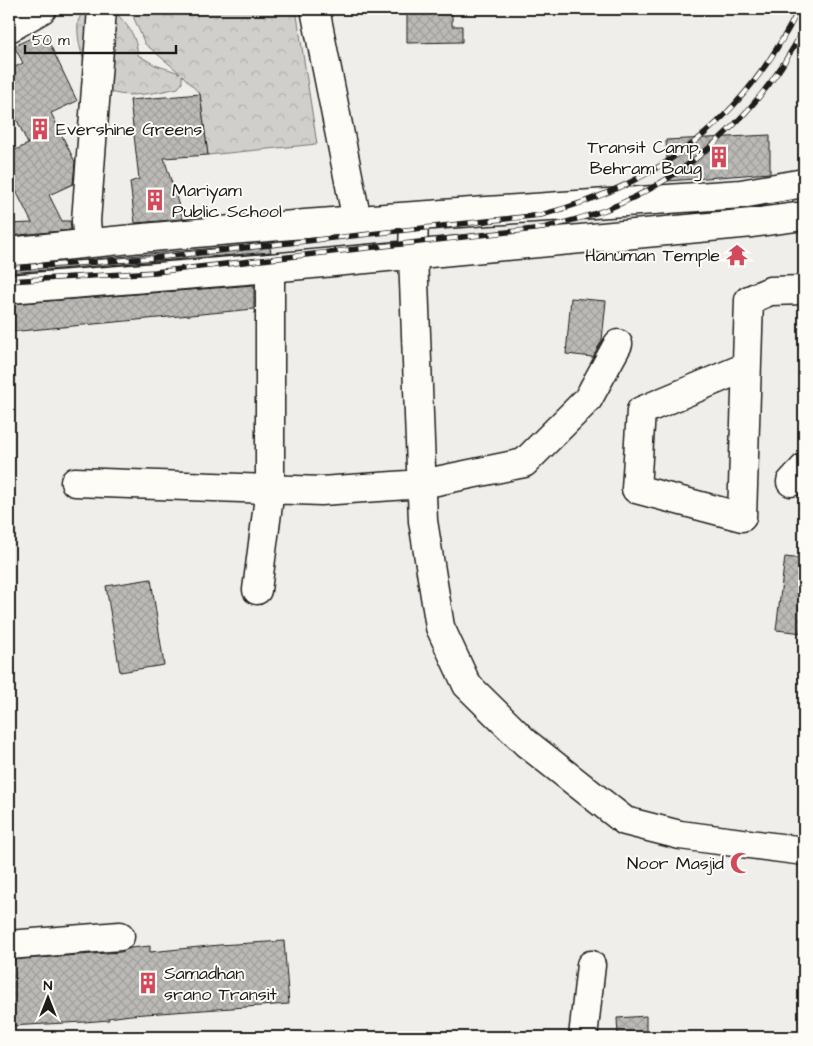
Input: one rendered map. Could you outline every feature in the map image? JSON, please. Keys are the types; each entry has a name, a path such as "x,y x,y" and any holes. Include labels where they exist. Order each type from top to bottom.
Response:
{"street":[{"path":"9,28 42,9"},
{"path":"88,243 86,221 102,9"},
{"path":"315,9 357,221"},
{"path":"9,252 88,243 357,221 741,194 804,183"},
{"path":"9,288 270,268 752,223 804,216"},
{"path":"414,217 413,255 423,521 440,627 468,685 526,743 625,821 680,835 804,851"},
{"path":"257,590 270,489 270,268"},
{"path":"746,367 641,411 636,489 742,517 749,300 770,291 804,290"},
{"path":"75,482 321,491 422,484 524,463 588,399 618,344"},
{"path":"9,945 120,936"},
{"path":"584,1037 592,965"}],"green space":[{"path":"85,9 120,9 118,15 132,34 138,55 155,65 180,73 145,44 130,9 296,9 317,144 208,155 200,94 182,75 182,83 178,88 137,95 114,93 105,89 97,82 86,64 79,43 78,22"}],"building":[{"path":"407,9 452,9 452,26 462,26 462,42 407,43"},
{"name":"Evershine Greens","path":"44,32 77,101 51,113 75,162 73,184 49,195 62,221 70,221 71,230 9,236 9,224 32,223 9,177 9,153 28,144 9,103 9,70 23,63 14,46"},
{"path":"200,94 208,155 164,158 183,219 135,223 130,182 139,179 130,100"},
{"name":"Transit Camp, Behram Baug","path":"770,135 770,173 668,181 666,140"},
{"path":"269,243 271,252 9,273 9,267"},
{"path":"254,285 254,309 9,332 9,304"},
{"path":"571,298 606,301 602,340 593,357 566,354"},
{"path":"785,557 804,559 804,633 776,630"},
{"path":"151,579 164,665 120,672 106,586"},
{"name":"Samadhan srano Transit","path":"284,941 289,1004 131,1015 108,1018 109,1020 84,1022 9,1026 9,960 121,952 130,948 150,946 150,952"},
{"path":"646,1016 646,1037 618,1036 617,1018"}],"railway":[{"path":"9,268 153,258 541,215 584,202 624,185 661,166 694,142 724,115 752,84 777,49 799,9"},
{"path":"9,281 155,272 543,228 590,215 637,196 667,179 721,137 768,86 804,28"}],"place":[{"name":"Evershine Greens","path":"40,129"},
{"name":"Transit Camp, Behram Baug","path":"719,157"},
{"name":"Mariyam Public School","path":"155,200"},
{"name":"Hanuman Temple","path":"737,255"},
{"name":"Noor Masjid","path":"741,863"},
{"name":"Samadhan srano Transit","path":"148,983"}]}
